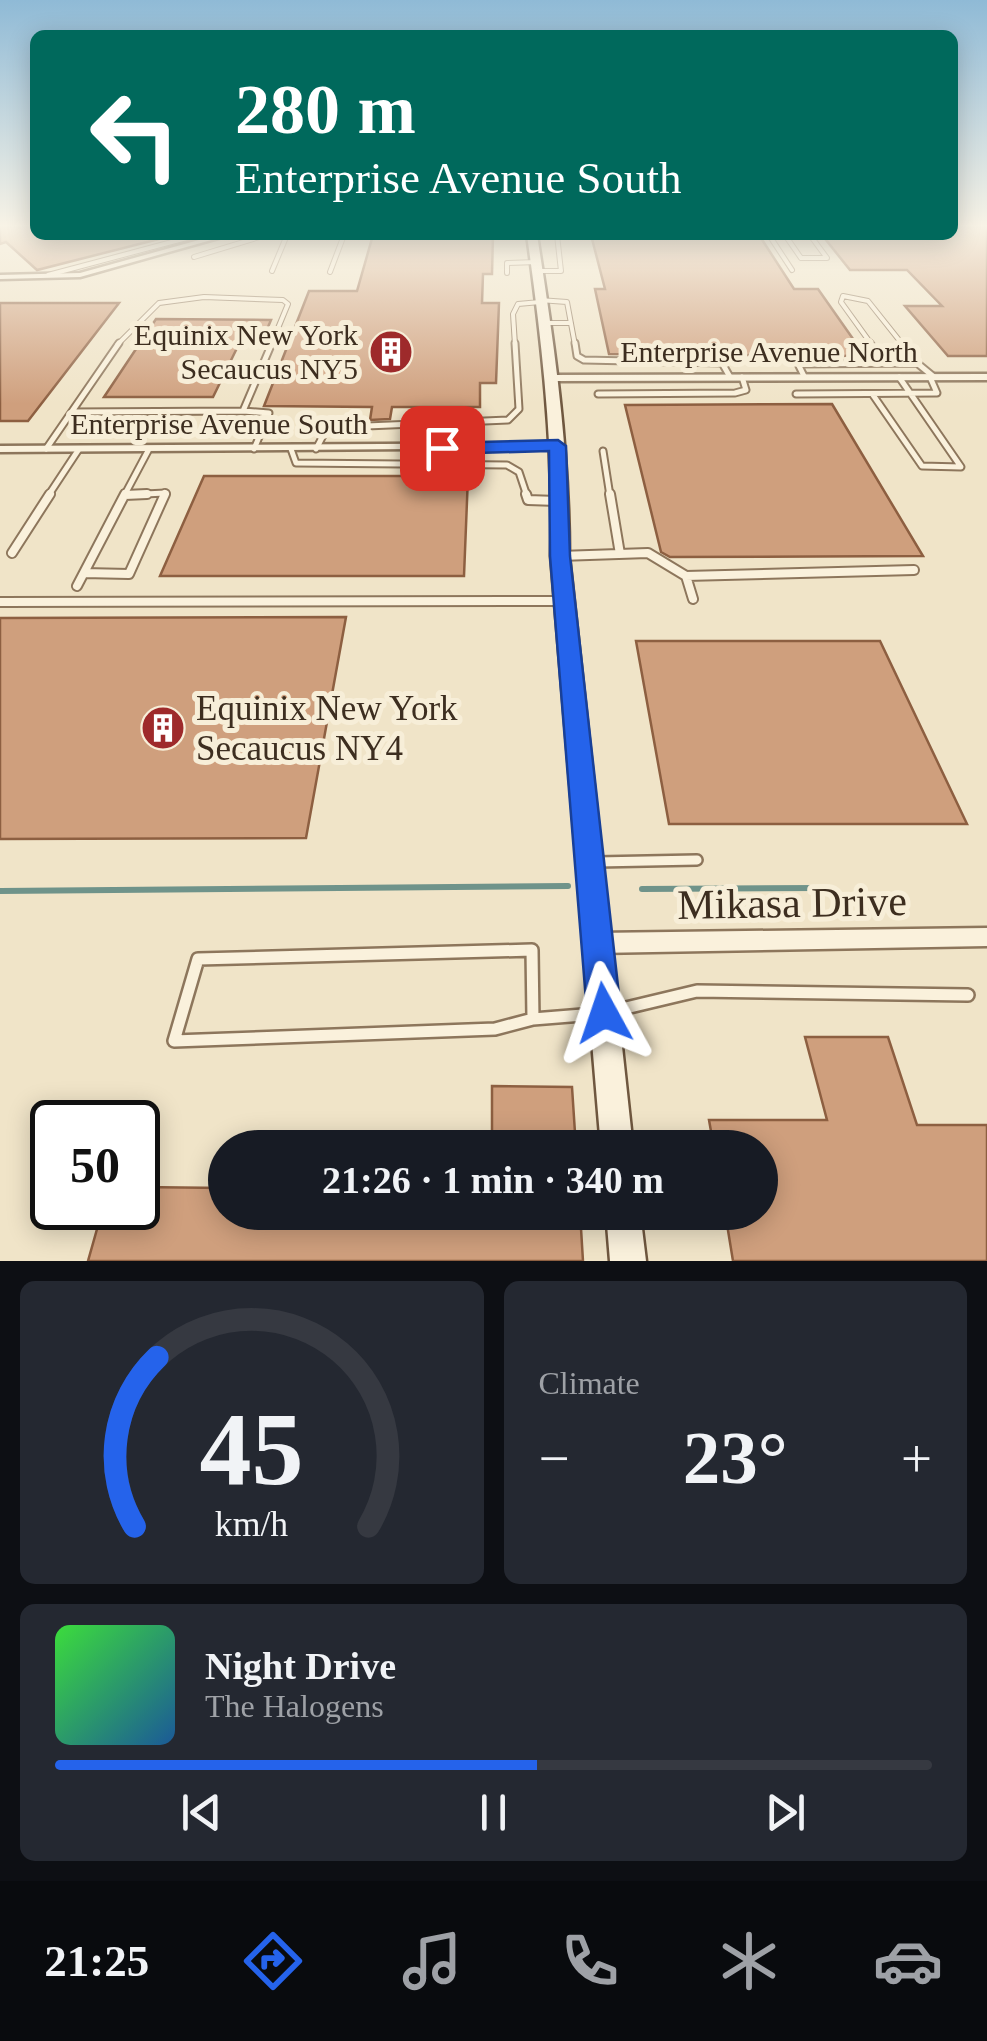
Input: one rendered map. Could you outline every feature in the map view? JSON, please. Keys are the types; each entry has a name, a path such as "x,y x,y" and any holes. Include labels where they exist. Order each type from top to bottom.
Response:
{"main road":[{"path":"539,286 552,378 562,501 560,556 615,1130"},
{"path":"625,1230 628,1261"}],"street":[{"name":"Enterprise Avenue North","path":"552,378 935,374 987,377"},
{"name":"Enterprise Avenue South","path":"0,448 558,446"},
{"name":"Mikasa Drive","path":"597,942 987,937"}],"lane":[{"path":"796,394 937,393 935,374 916,364 906,350 868,302 843,296 841,302 875,350 906,350"},
{"path":"46,449 145,310 170,301 283,300 288,304 243,411"},
{"path":"316,449 326,430 342,427 508,420 519,409 514,314 518,304 567,302 577,356 594,362 722,363 746,390 598,394"},
{"path":"543,323 571,323"},
{"path":"804,376 798,364 804,362 916,364"},
{"path":"873,395 922,466 961,467 899,377"},
{"path":"72,412 269,413 254,449"},
{"path":"12,553 79,449"},
{"path":"77,586 150,449"},
{"path":"291,449 296,463 512,467 520,472 528,500 562,501"},
{"path":"403,464 404,449"},
{"path":"603,451 620,554"},
{"path":"84,573 129,574 164,493 125,495"},
{"path":"560,556 648,552 686,576 914,570"},
{"path":"686,576 693,600"},
{"path":"0,602 564,600"},
{"path":"590,862 697,860"},
{"path":"533,1019 532,950 198,959 174,1040 496,1029 533,1019 604,1013 697,990 968,995"}],"building":[{"name":"Equinix New York Secaucus NY5","path":"358,286 483,286 482,303 499,303 496,383 480,383 480,407 392,407 390,419 370,420 372,407 264,406 309,291 357,291"},
{"path":"604,286 818,289 865,356 609,354 595,289 605,289"},
{"path":"922,286 987,286 987,356 948,356 905,306 942,306"},
{"path":"0,303 119,303 28,421 0,421"},
{"path":"156,319 271,320 262,341 237,348 213,397 104,397"},
{"path":"832,404 923,556 670,557 661,552 625,405"},
{"path":"204,476 468,476 464,576 160,576"},
{"name":"Equinix New York Secaucus NY4","path":"346,617 306,838 0,839 0,618"},
{"path":"636,641 880,641 967,824 669,824"},
{"path":"805,1037 888,1037 917,1125 987,1125 987,1261 733,1261 728,1230 778,1230 778,1130 711,1130 709,1120 827,1120"},
{"path":"492,1086 572,1087 575,1130 492,1130"},
{"path":"160,1187 208,1188 208,1230 581,1230 583,1261 88,1261 97,1230 160,1230"}],"waterway":[{"path":"0,891 568,886"},
{"path":"642,889 819,888"}],"place":[{"name":"Equinix New York Secaucus NY5","path":"391,352"},
{"name":"Equinix New York Secaucus NY4","path":"163,728"}],"route":[{"path":"442,448 558,446 560,556 604,1013"}]}
